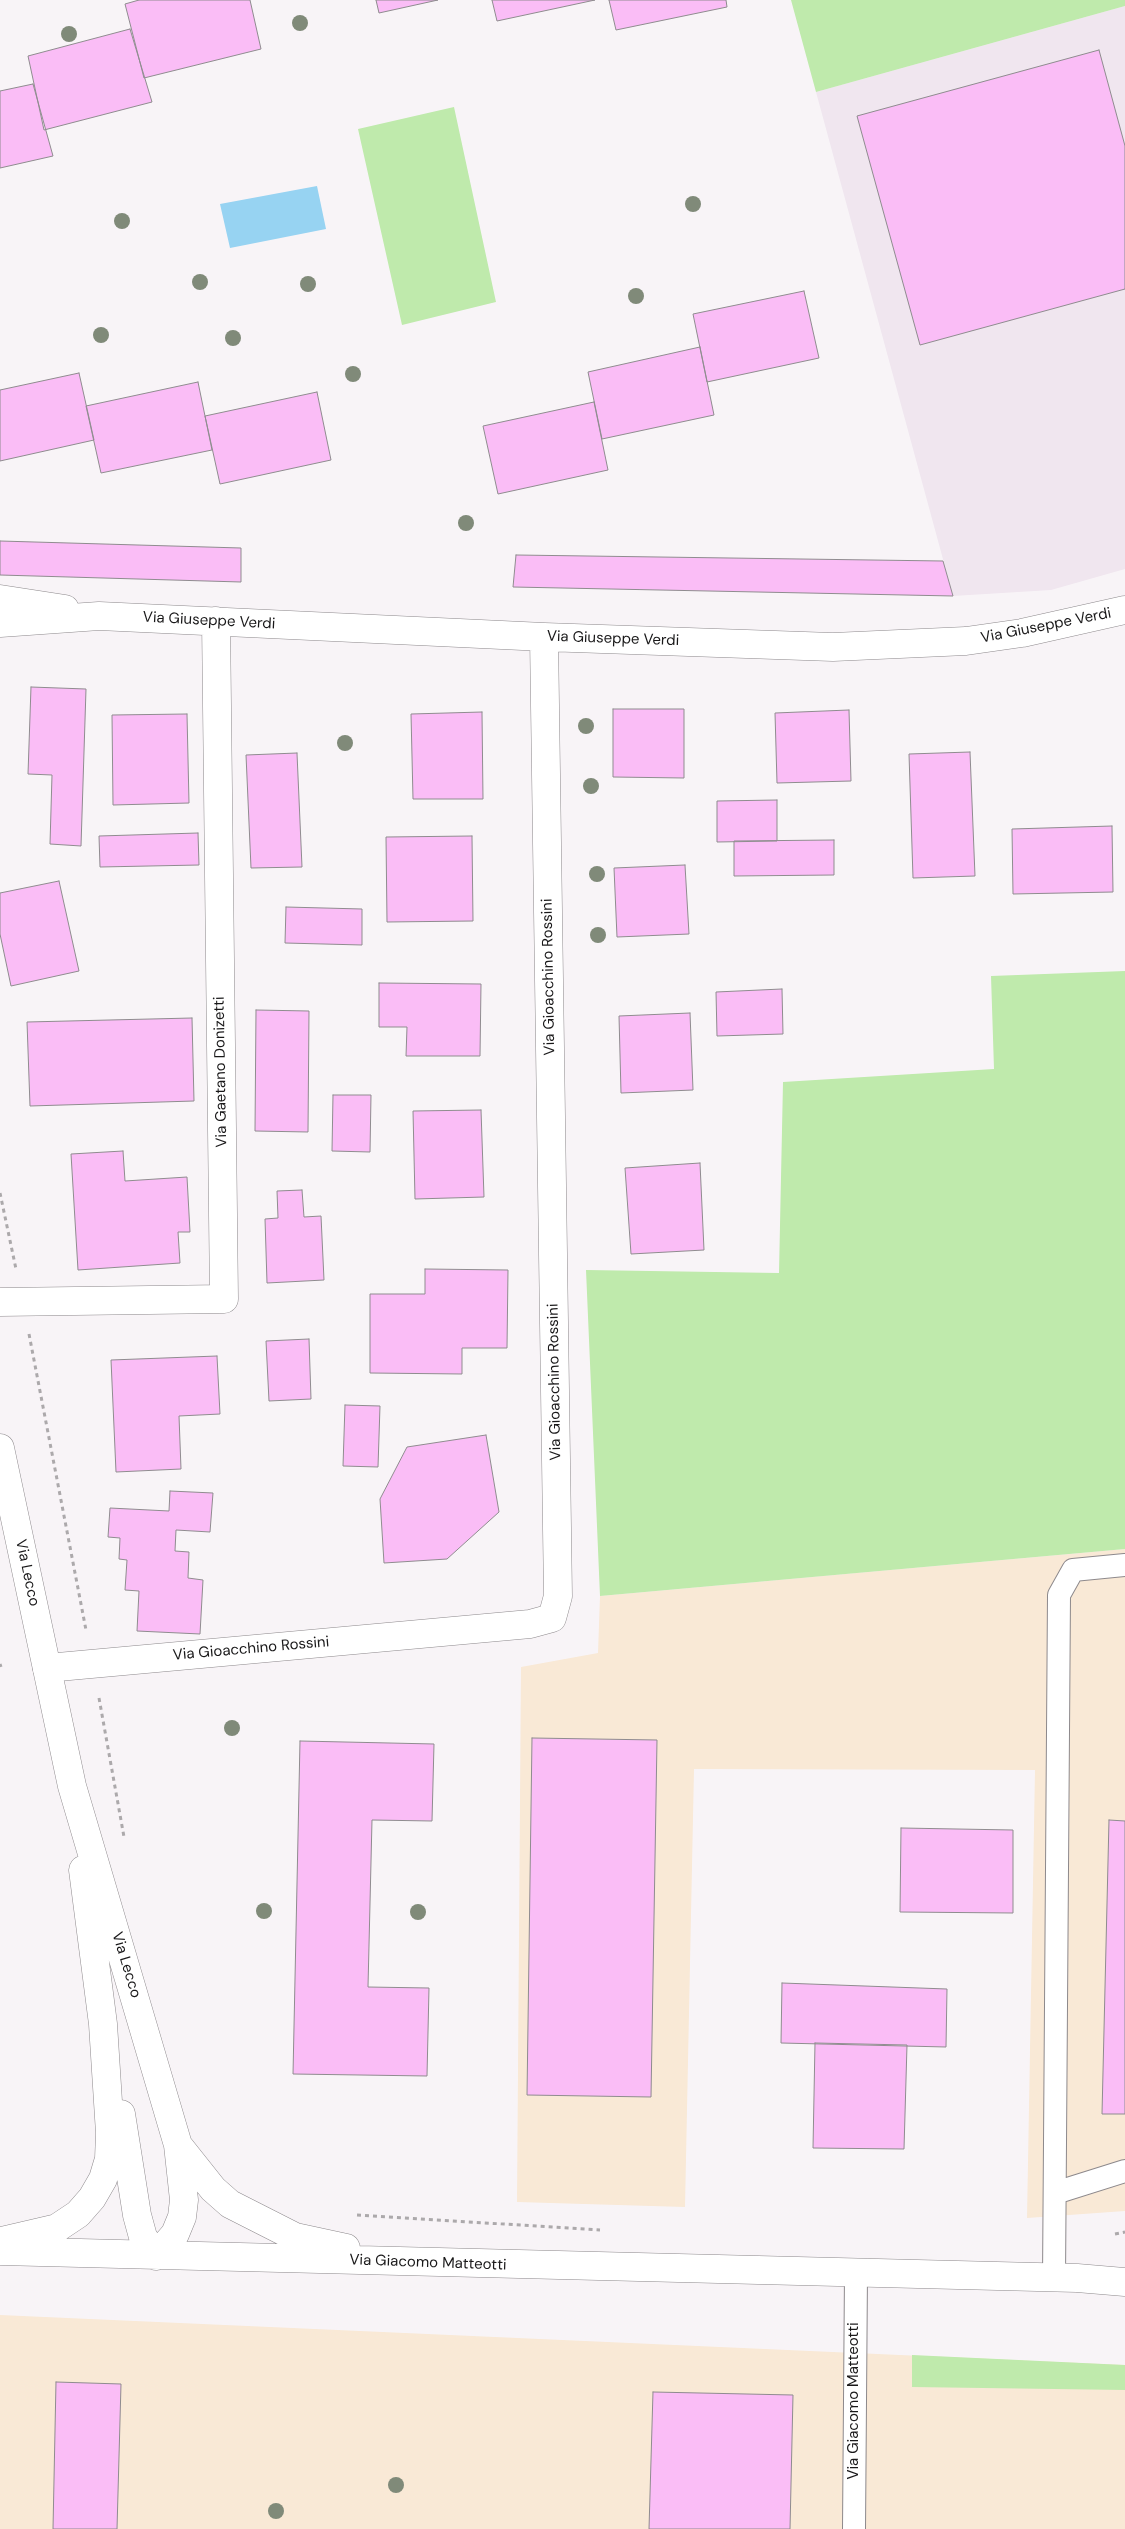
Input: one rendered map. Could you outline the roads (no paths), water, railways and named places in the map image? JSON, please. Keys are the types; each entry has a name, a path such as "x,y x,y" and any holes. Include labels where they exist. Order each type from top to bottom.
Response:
{"street":[{"name":"Via Giuseppe Verdi","path":"0,599 98,616"},
{"name":"Via Giuseppe Verdi","path":"0,623 98,616 544,637 833,646 900,645 966,641 1022,633 1125,610"},
{"name":"Via Gaetano Donizetti","path":"11,1302 224,1299 216,621"},
{"name":"Via Gioacchino Rossini","path":"47,1668 520,1625 552,1618 558,1596 544,637"},
{"name":"Via Lecco","path":"0,1448 47,1668 59,1734 72,1786 178,2144 184,2200 182,2217 175,2234 156,2256 143,2237 137,2215 129,2155 103,2024"},
{"name":"Via Lecco","path":"0,2242 57,2228 78,2214 92,2198 103,2179 109,2159 110,2133 103,2024 72,1786"},
{"name":"Via Lecco","path":"178,2144 220,2196 254,2218 295,2236 406,2262"},
{"name":"Via Giacomo Matteotti","path":"0,2252 1065,2278 1125,2282"},
{"name":"Via Giacomo Matteotti","path":"1065,2278 1125,2269"}],"lane":[{"path":"1065,2278 1055,2193 1059,1595 1073,1570 1125,1565"},
{"path":"1055,2193 1125,2171"},
{"name":"Via Giacomo Matteotti","path":"854,2529 856,2273"}],"water":[{"path":"317,186 326,229 230,248 220,204"}]}
